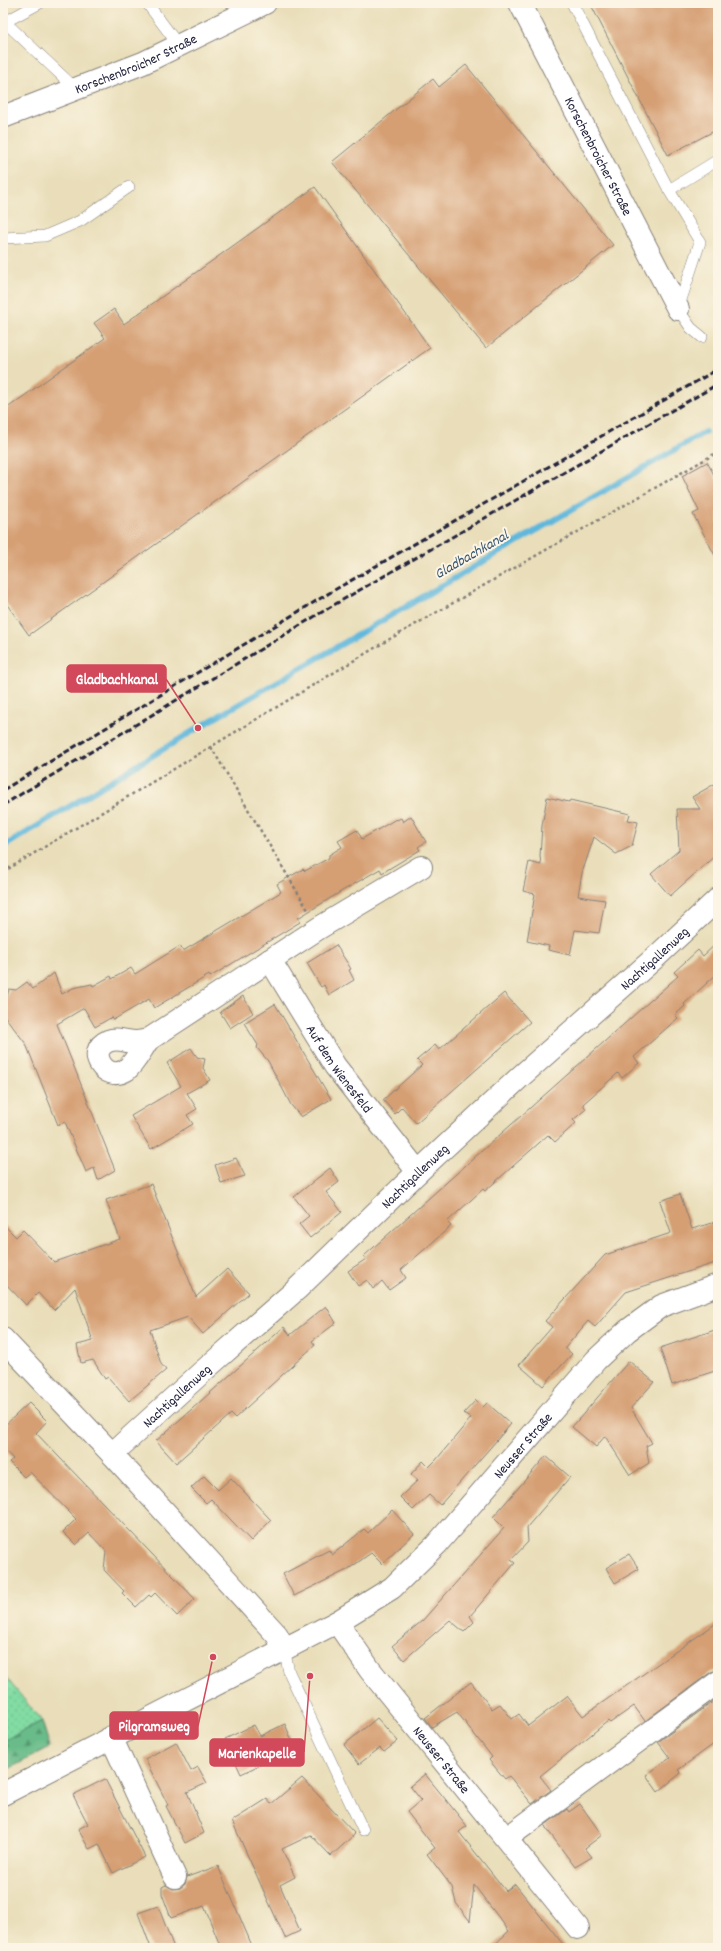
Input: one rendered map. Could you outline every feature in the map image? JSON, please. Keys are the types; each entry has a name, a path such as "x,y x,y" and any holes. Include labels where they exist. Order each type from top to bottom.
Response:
{"street":[{"name":"Korschenbroicher Straße","path":"3,117 143,64 265,3"},
{"name":"Korschenbroicher Straße","path":"520,3 678,309"},
{"path":"148,1040 319,928 421,867"},
{"name":"Nachtigallenweg","path":"112,1454 201,1373 297,1289 418,1172 520,1077 657,956 718,898"},
{"name":"Auf dem Wienesfeld","path":"270,960 335,1066 418,1172"},
{"name":"Neusser Straße","path":"3,1794 111,1737 337,1622 392,1588 430,1550 596,1360 627,1331 661,1306 718,1285"},
{"path":"3,1340 112,1454 277,1635 284,1649"},
{"name":"Neusser Straße","path":"337,1622 361,1659 507,1838 578,1928"},
{"path":"507,1838 718,1682"},
{"path":"111,1737 175,1877"}],"lane":[{"path":"40,3 4,23 76,89"},
{"path":"147,3 179,46"},
{"path":"572,3 669,190 700,242 678,309 692,328 702,337"},
{"path":"669,190 718,160"},
{"path":"3,238 45,236 80,221 129,188"},
{"path":"284,1649 289,1672 363,1830"}],"path":[{"path":"3,872 388,640 718,452"},
{"path":"211,747 319,928"}],"green space":[{"path":"3,1674 42,1721 3,1741"},
{"path":"42,1721 50,1747 3,1772 3,1741"}],"building":[{"path":"590,3 718,3 718,129 668,155"},
{"path":"466,65 613,245 486,348 332,162 433,79 439,87"},
{"path":"315,187 430,348 29,635 3,599 3,411 105,338 94,323 114,309 124,324"},
{"path":"707,462 718,482 718,561 693,514 699,511 682,476"},
{"path":"718,782 718,853 670,896 651,874 679,850 677,809 700,809 692,797"},
{"path":"547,797 569,802 570,800 630,814 628,820 638,822 632,846 616,854 594,837 582,873 578,896 605,900 599,933 575,930 570,955 548,950 549,946 527,941 535,894 523,891 529,862 541,865 540,856 542,826"},
{"path":"411,816 426,842 418,847 420,850 382,873 380,869 342,891 298,918 300,922 210,977 209,975 154,1008 149,999 113,1020 112,1017 95,1027 84,1008 57,1024 115,1170 98,1180 94,1168 86,1172 65,1122 58,1125 26,1044 3,1014 3,1000 7,997 9,989 16,990 27,982 33,989 54,973 62,994 73,988 92,984 93,986 111,976 112,979 131,968 135,974 180,946 183,951 281,892 277,884 303,869 305,871 329,858 329,855 342,847 338,841 357,830 362,839 396,819 401,818 403,822"},
{"path":"718,942 718,973 684,1004 685,1006 675,1015 678,1018 634,1057 639,1063 622,1078 618,1073 583,1104 586,1109 573,1120 576,1123 555,1142 548,1135 485,1191 483,1189 447,1222 451,1226 401,1270 406,1278 389,1290 382,1281 373,1289 367,1280 358,1286 348,1271 366,1259 364,1256 678,976 674,972 698,950 703,956"},
{"path":"336,945 351,969 349,970 354,980 329,995 324,985 321,987 307,963"},
{"path":"504,993 530,1022 416,1123 402,1107 395,1114 383,1100 422,1065 417,1060 435,1045 439,1050"},
{"path":"243,996 253,1013 230,1028 220,1012"},
{"path":"275,1004 331,1099 301,1117 291,1105 268,1061 257,1048 258,1045 244,1023"},
{"path":"191,1048 197,1057 205,1059 203,1068 210,1080 187,1093 197,1109 187,1115 193,1124 151,1149 131,1116 181,1086 167,1063"},
{"path":"236,1158 245,1176 221,1183 215,1165"},
{"path":"330,1168 339,1182 326,1192 342,1212 310,1238 299,1224 309,1216 294,1197"},
{"path":"151,1184 196,1297 227,1269 249,1293 203,1334 188,1317 150,1330 161,1364 166,1370 129,1401 108,1377 105,1379 93,1360 81,1363 77,1345 93,1341 75,1288 54,1310 38,1293 26,1305 3,1281 3,1224 16,1237 23,1230 54,1262 120,1239 106,1200"},
{"path":"680,1194 692,1229 718,1221 718,1262 626,1292 595,1327 588,1321 565,1348 572,1354 543,1386 519,1365 552,1327 545,1321 605,1255 671,1233 660,1201"},
{"path":"326,1306 336,1323 312,1341 315,1345 235,1418 231,1414 176,1463 156,1441 284,1327 290,1335"},
{"path":"718,1329 718,1370 672,1385 660,1348"},
{"path":"629,1361 654,1382 631,1408 652,1443 646,1446 649,1463 630,1475 605,1436 596,1447 572,1427"},
{"path":"476,1400 483,1407 487,1403 511,1424 440,1505 429,1495 413,1510 400,1497 418,1480 411,1474 423,1461 429,1467 436,1460 471,1418 464,1413"},
{"path":"29,1403 47,1421 36,1433 195,1599 177,1616 155,1593 151,1597 149,1595 136,1607 122,1593 124,1591 104,1570 106,1551 89,1533 76,1545 63,1532 76,1519 30,1472 24,1477 9,1462 13,1459 3,1448 3,1427"},
{"path":"546,1456 570,1477 527,1527 528,1542 511,1560 515,1563 470,1616 474,1622 464,1632 450,1620 404,1660 392,1646 423,1620 504,1528 493,1517"},
{"path":"204,1476 218,1490 231,1478 271,1520 251,1541 211,1499 206,1503 191,1488"},
{"path":"392,1510 414,1534 382,1564 371,1553 347,1570 294,1596 283,1574 329,1550 332,1555 364,1529 368,1533"},
{"path":"629,1554 639,1569 615,1583 606,1568"},
{"path":"718,1622 718,1670 711,1672 645,1721 634,1706 610,1723 608,1721 540,1776 551,1790 532,1804 509,1776 505,1779 489,1760 492,1757 457,1712 432,1727 425,1718 471,1682 492,1709 500,1704 512,1719 519,1714 528,1726 567,1696 583,1716"},
{"path":"718,1698 718,1741 678,1770 681,1773 658,1792 646,1775 670,1758 658,1742"},
{"path":"377,1718 398,1741 384,1752 380,1748 359,1764 344,1745"},
{"path":"285,1724 295,1748 241,1774 225,1739 254,1725 260,1736"},
{"path":"176,1742 191,1771 198,1767 207,1783 187,1792 204,1833 185,1843 166,1806 168,1805 145,1759"},
{"path":"425,1774 467,1826 459,1832 506,1891 515,1884 566,1948 491,1948 509,1931 474,1885 470,1921 456,1903 452,1887 427,1854 435,1848 407,1812 421,1800 410,1786"},
{"path":"302,1778 355,1834 331,1856 311,1835 282,1849 295,1877 280,1885 300,1931 285,1938 232,1821 267,1799 271,1804"},
{"path":"105,1779 145,1857 113,1873 99,1844 89,1849 78,1829 88,1824 73,1795"},
{"path":"580,1804 602,1835 585,1848 592,1857 575,1867 545,1825 567,1809 569,1812"},
{"path":"218,1866 253,1948 221,1948 204,1906 171,1918 162,1894 162,1887 166,1885 173,1889 180,1888 185,1884 187,1877"},
{"path":"158,1906 174,1948 151,1948 138,1913"}],"waterway":[{"name":"Gladbachkanal","path":"3,847 198,728 705,432"}],"railway":[{"path":"3,790 331,592 718,369"},
{"path":"3,805 332,606 718,384"}],"place":[{"name":"Gladbachkanal","path":"198,728"},
{"name":"Pilgramsweg","path":"213,1657"},
{"name":"Marienkapelle","path":"310,1676"}]}
